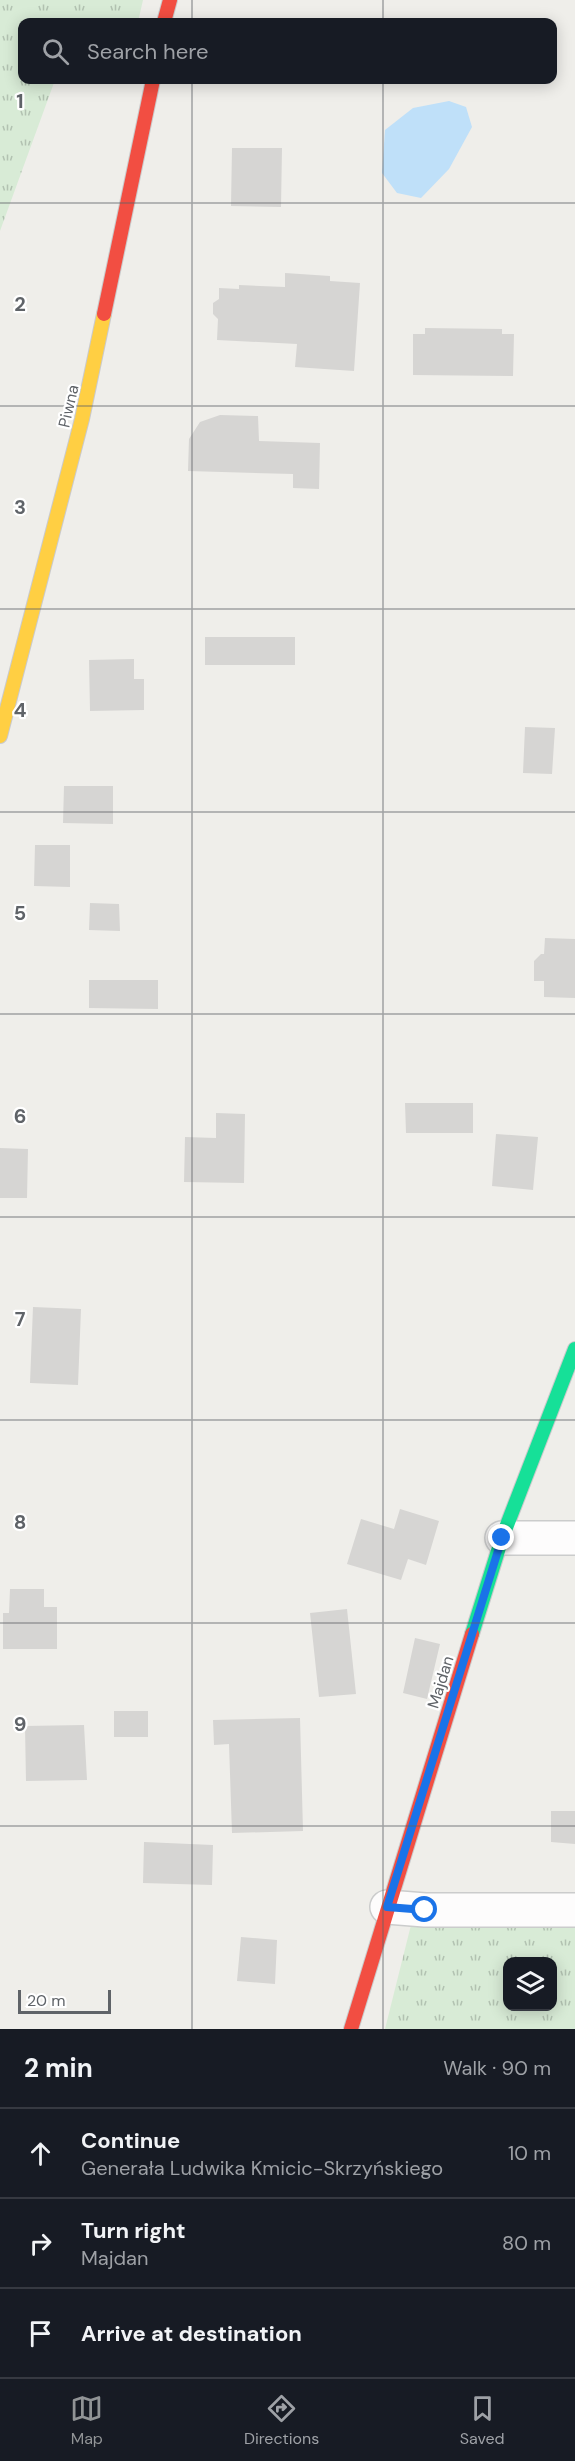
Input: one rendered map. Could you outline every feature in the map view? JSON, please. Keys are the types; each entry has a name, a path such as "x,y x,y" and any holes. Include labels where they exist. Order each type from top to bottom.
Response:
{"street":[{"path":"165,18 170,0"},
{"name":"Piwna","path":"0,736 82,419 152,84"},
{"name":"Majdan","path":"351,2029 502,1538 575,1349"},
{"path":"502,1538 575,1538"},
{"path":"387,1907 425,1910 575,1910"}],"green space":[{"path":"0,0 143,0 139,18 18,18 18,84 54,84 0,231"},
{"path":"575,1922 575,2029 385,2029 411,1925"}],"water":[{"path":"449,101 466,107 472,127 449,169 421,198 397,193 382,173 385,130 413,108"}],"building":[{"path":"232,148 282,148 281,207 231,206"},
{"path":"285,273 330,276 330,281 360,283 354,371 295,367 297,344 217,340 218,319 213,314 213,303 219,299 219,288 239,289 239,285 285,287"},
{"path":"425,328 502,329 502,334 514,334 513,376 413,375 413,334 425,334"},
{"path":"220,415 258,416 259,441 320,443 319,489 293,488 293,474 188,471 189,439 200,422"},
{"path":"205,637 295,637 295,665 205,665"},
{"path":"134,659 134,679 144,679 144,710 90,711 89,660"},
{"path":"525,727 555,728 552,774 523,773"},
{"path":"64,786 113,786 113,824 63,823"},
{"path":"35,845 70,845 70,887 34,886"},
{"path":"90,903 119,904 120,931 89,930"},
{"path":"545,938 575,939 575,998 544,997 544,981 534,981 534,961 544,954"},
{"path":"89,980 158,980 158,1009 89,1008"},
{"path":"405,1103 473,1103 473,1133 406,1133"},
{"path":"216,1113 245,1114 244,1183 184,1182 185,1137 216,1138"},
{"path":"496,1134 538,1137 533,1190 492,1186"},
{"path":"0,1148 28,1149 27,1198 0,1198"},
{"path":"33,1307 81,1309 78,1385 30,1383"},
{"path":"400,1509 439,1521 426,1565 408,1559 401,1580 347,1564 361,1519 394,1529"},
{"path":"10,1589 44,1589 44,1607 57,1607 57,1649 3,1649 3,1613 9,1613"},
{"path":"347,1609 356,1694 319,1697 310,1613"},
{"path":"415,1638 440,1644 427,1699 403,1693"},
{"path":"114,1711 148,1711 148,1737 114,1737"},
{"path":"300,1718 303,1831 232,1833 229,1744 214,1745 213,1720"},
{"path":"84,1725 87,1780 26,1781 25,1726"},
{"path":"551,1811 575,1811 575,1844 551,1842"},
{"path":"144,1842 213,1845 212,1885 143,1883"},
{"path":"241,1937 277,1940 275,1984 237,1981"}],"traffic: fast":[{"path":"472,1634 502,1538 575,1349"}],"traffic: slow":[{"path":"0,736 82,419 104,314"}],"traffic: jam":[{"path":"165,18 170,0"},
{"path":"104,314 152,84"},
{"path":"351,2029 472,1634"}],"route":[{"path":"425,1910 387,1907 502,1538"}]}
